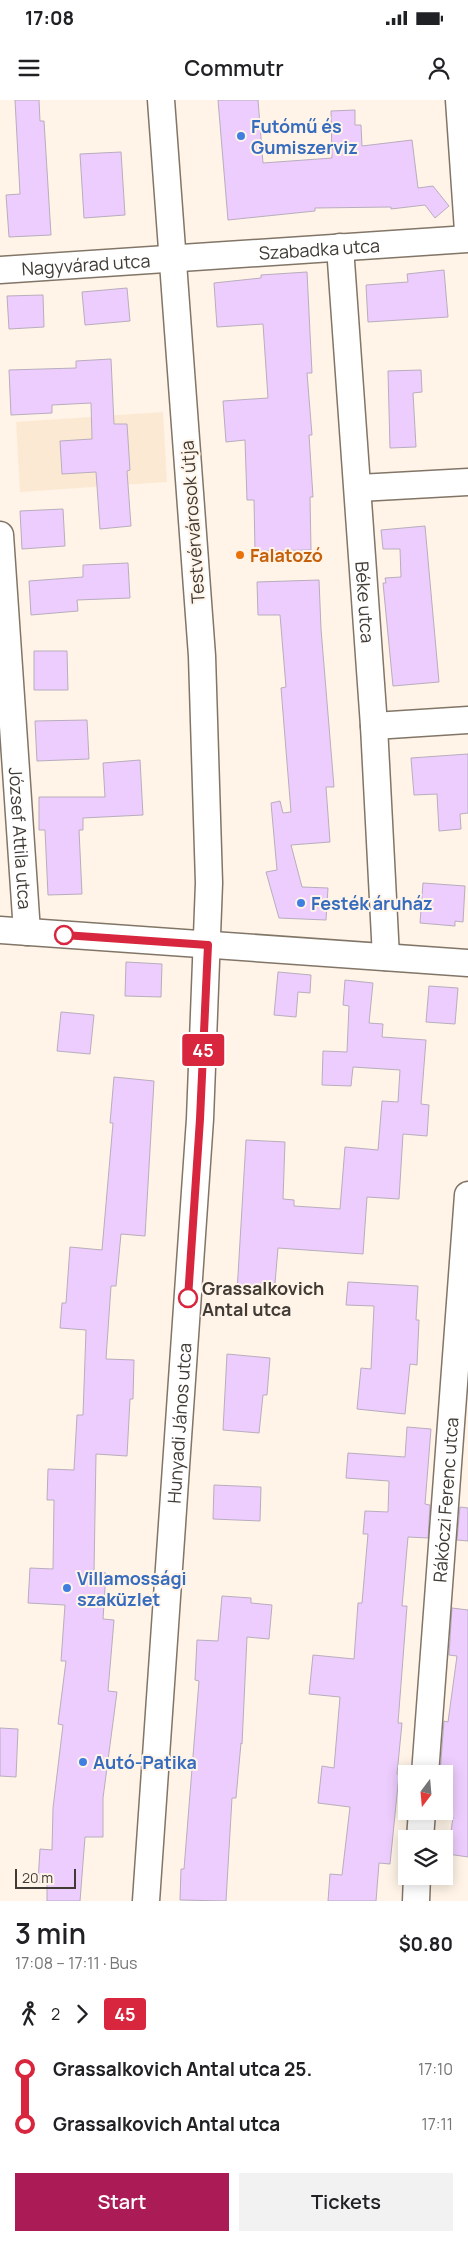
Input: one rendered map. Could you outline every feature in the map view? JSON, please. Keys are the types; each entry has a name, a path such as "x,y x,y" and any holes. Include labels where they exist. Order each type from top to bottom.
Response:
{"street":[{"name":"Testvérvárosok útja","path":"162,100 202,656 209,882 208,945"},
{"path":"459,100 468,231"},
{"name":"Szabadka utca","path":"172,258 468,239"},
{"name":"Béke utca","path":"340,247 359,488 386,957"},
{"name":"Nagyvárad utca","path":"0,270 172,258"},
{"path":"359,488 468,482"},
{"name":"József Attila utca","path":"0,535 27,932"},
{"path":"374,726 468,720"},
{"path":"0,930 468,963"},
{"name":"Hunyadi János utca","path":"146,1901 200,1119 208,945"},
{"name":"Rákóczi Ferenc utca","path":"426,1765 468,1195"},
{"path":"416,1901 417,1885"}],"shaded area":[{"path":"163,412 167,482 20,492 16,422"}],"building":[{"path":"15,100 39,100 40,121 44,121 51,235 9,237 6,195 20,194"},
{"path":"218,100 258,100 263,163 332,158 331,111 355,110 355,125 361,125 362,146 412,140 418,188 433,186 449,206 435,218 425,205 391,209 391,207 315,208 315,211 228,220"},
{"path":"121,152 125,215 84,218 80,154"},
{"path":"444,270 448,317 368,322 366,285 408,282 407,274"},
{"path":"307,272 312,373 307,373 312,435 309,435 313,497 310,497 311,550 255,551 254,500 247,500 245,440 226,442 223,401 268,398 263,324 217,327 214,283 261,278 261,275"},
{"path":"127,288 130,321 85,325 82,292"},
{"path":"43,295 44,327 9,329 7,296"},
{"path":"111,359 114,424 127,424 130,470 127,471 131,526 100,529 96,472 62,474 60,441 92,439 91,403 52,405 52,413 11,415 9,370 76,368 76,361"},
{"path":"421,370 422,392 413,393 416,447 390,448 388,371"},
{"path":"63,509 65,546 22,549 20,511"},
{"path":"425,526 439,682 393,686 383,583 386,583 385,578 401,577 400,549 383,549 381,530"},
{"path":"128,563 130,598 77,600 78,611 31,615 29,581 83,577 83,565"},
{"path":"319,580 321,629 334,787 326,787 330,842 291,845 302,887 328,888 326,920 279,918 266,872 277,870 271,803 280,801 283,813 291,812 281,688 286,687 280,615 258,615 257,582"},
{"path":"34,651 67,651 68,690 34,690"},
{"path":"87,720 89,759 37,761 35,721"},
{"path":"468,754 468,813 460,814 461,829 439,831 437,794 414,795 411,758"},
{"path":"140,760 143,815 83,818 83,830 79,830 82,894 48,895 45,830 39,830 39,797 105,797 103,763"},
{"path":"423,883 465,886 463,922 455,921 455,926 420,923"},
{"path":"126,962 162,964 161,997 125,996"},
{"path":"278,972 311,975 310,993 298,992 296,1017 274,1015"},
{"path":"345,980 373,983 369,1023 383,1024 382,1037 426,1040 421,1104 429,1105 427,1136 403,1134 399,1199 367,1197 363,1254 278,1248 274,1295 237,1292 246,1140 285,1142 283,1199 294,1200 294,1206 340,1209 345,1147 378,1150 382,1101 398,1102 400,1070 353,1067 351,1086 322,1085 323,1051 347,1052 349,1006 343,1005"},
{"path":"429,986 458,988 455,1024 426,1022"},
{"path":"61,1012 94,1015 90,1054 57,1051"},
{"path":"114,1077 154,1081 145,1236 121,1234 116,1286 111,1286 106,1359 134,1360 133,1399 130,1399 127,1456 96,1454 94,1572 106,1573 103,1619 114,1620 108,1691 117,1692 103,1798 103,1837 85,1837 80,1901 47,1901 47,1883 38,1882 40,1849 52,1850 53,1808 63,1725 58,1724 66,1661 61,1661 65,1605 28,1603 30,1568 53,1569 54,1500 47,1500 48,1469 74,1470 77,1415 83,1415 86,1330 60,1328 62,1303 66,1303 70,1247 102,1250 113,1123 110,1123"},
{"path":"348,1282 418,1286 416,1320 419,1320 417,1365 410,1364 405,1414 357,1409 361,1368 371,1369 374,1306 346,1305"},
{"path":"227,1354 270,1358 267,1395 263,1395 259,1433 223,1430"},
{"path":"407,1427 431,1429 425,1504 430,1505 428,1538 408,1537 402,1606 407,1606 398,1723 402,1723 390,1864 379,1863 376,1901 328,1901 330,1874 342,1875 350,1807 318,1803 322,1766 334,1768 340,1697 309,1694 313,1655 354,1659 358,1603 362,1603 368,1534 363,1534 365,1511 388,1512 389,1481 346,1478 348,1453 405,1457"},
{"path":"214,1485 261,1487 260,1521 213,1519"},
{"path":"460,1507 468,1508 468,1541 457,1540"},
{"path":"222,1596 251,1598 251,1603 272,1605 269,1639 247,1637 242,1744 236,1798 232,1798 226,1901 180,1900 181,1869 184,1869 199,1681 195,1680 197,1640 218,1641"},
{"path":"452,1608 468,1610 468,1857 453,1855 453,1830 451,1830 453,1765 441,1765 444,1721 448,1722 457,1656 449,1655"},
{"path":"0,1728 18,1729 16,1777 0,1776"}],"bus line":[{"name":"45","path":"64,935 208,945 200,1119 188,1298"}],"place":[{"name":"Futómű és Gumiszerviz","path":"241,136"},
{"name":"Falatozó","path":"240,555"},
{"name":"Festék áruház","path":"301,903"},
{"name":"Grassalkovich Antal utca","path":"188,1298"},
{"name":"Villamossági szaküzlet","path":"67,1588"},
{"name":"Autó-Patika","path":"83,1762"}]}
